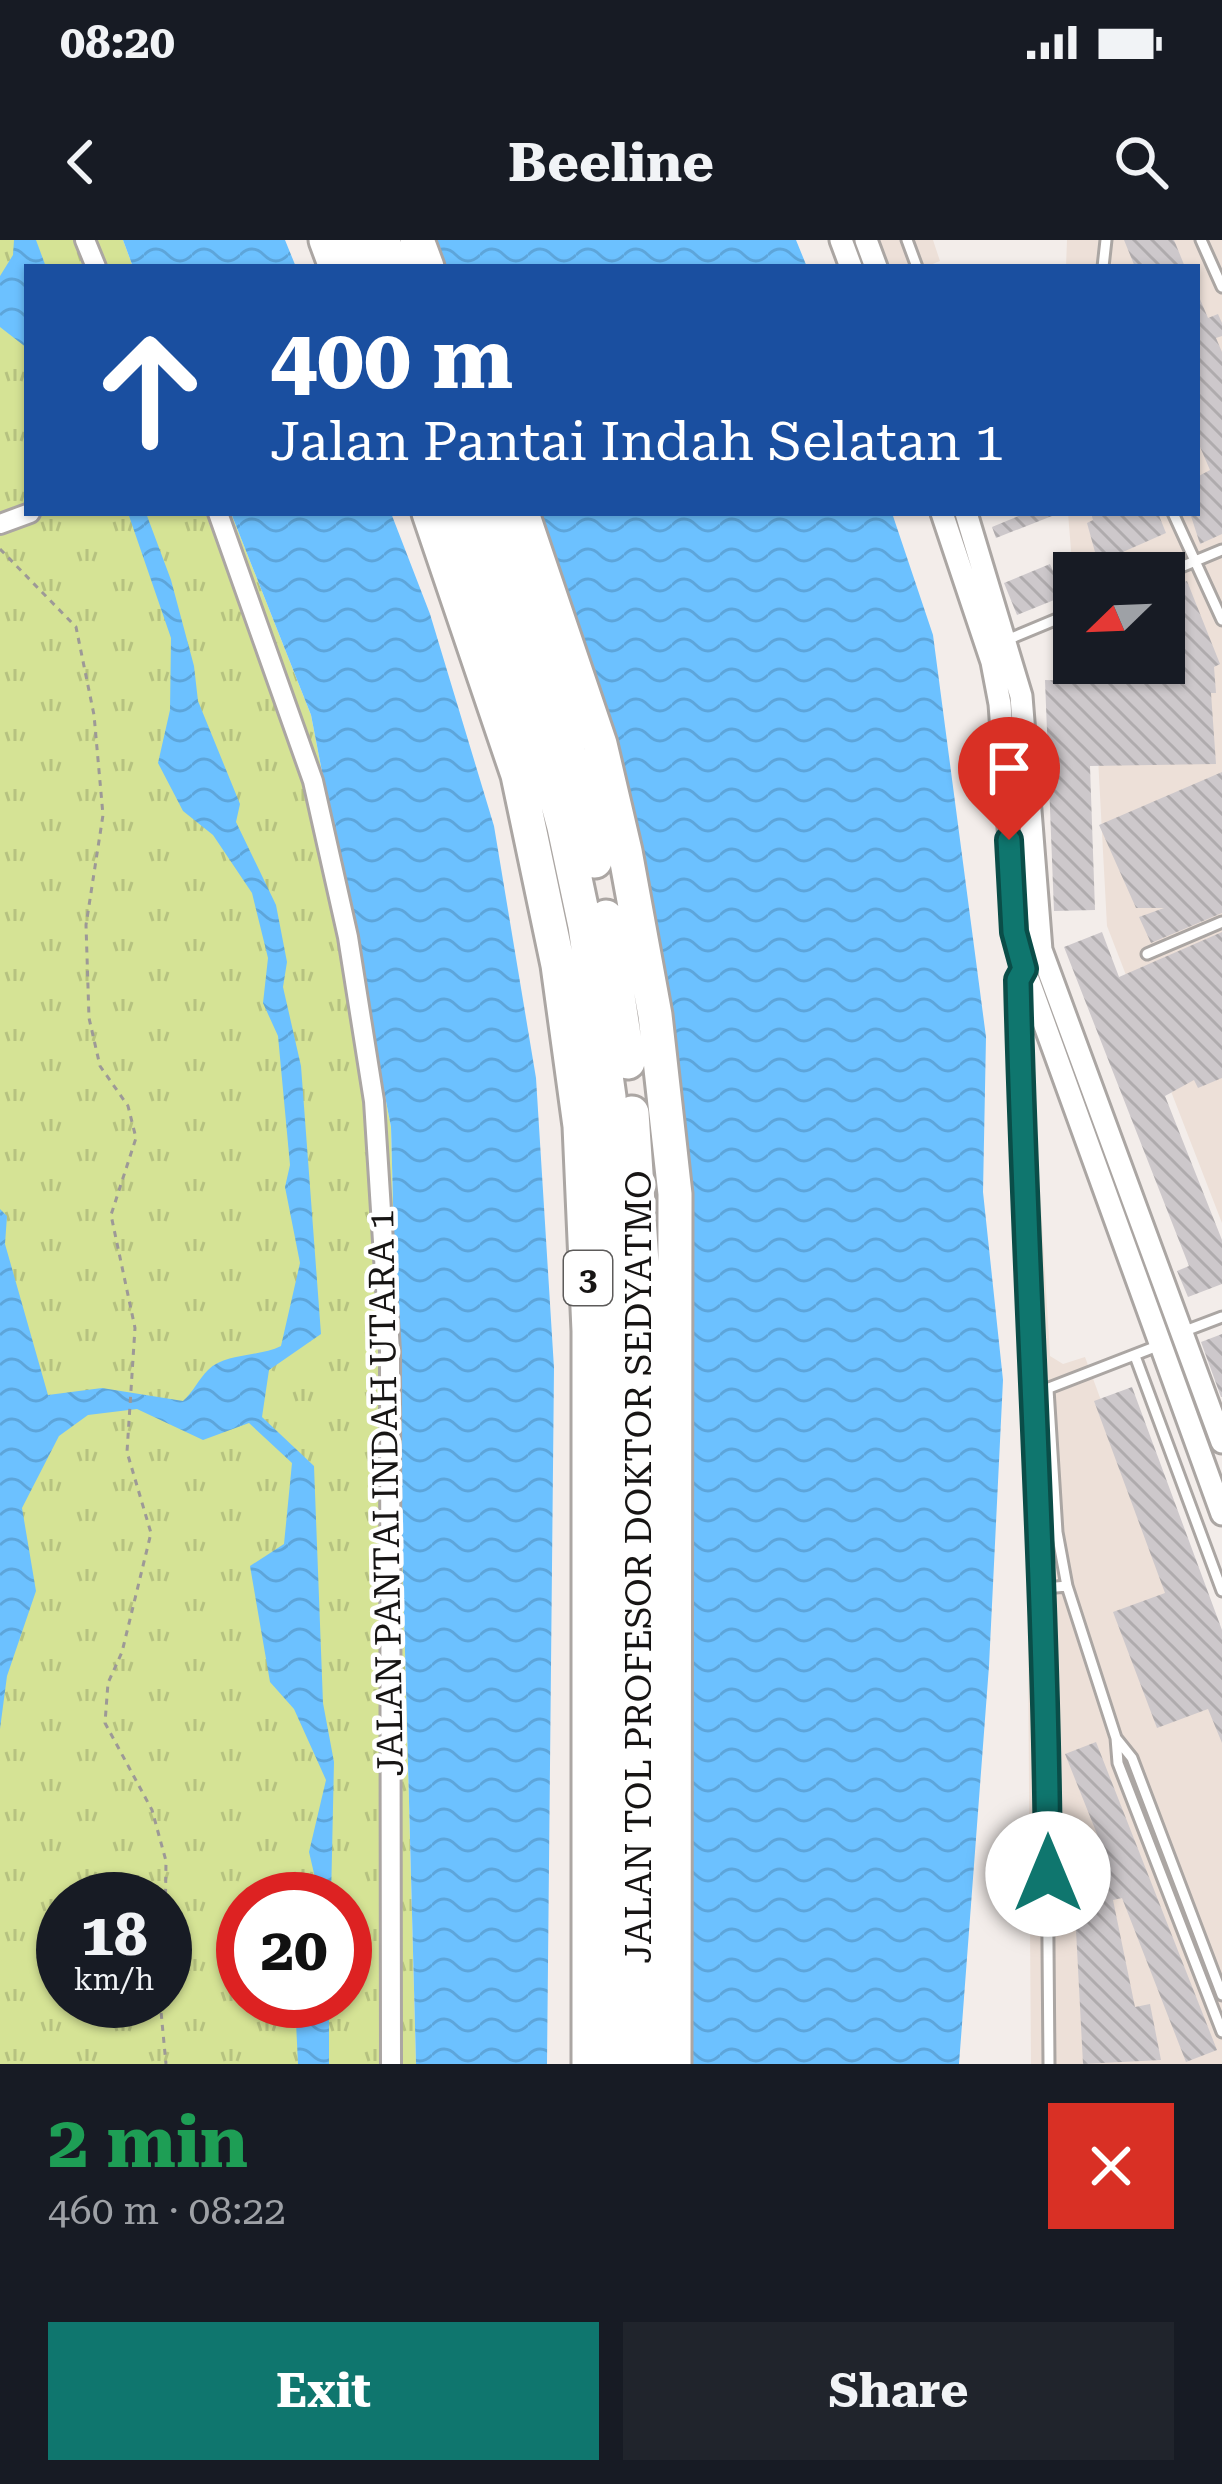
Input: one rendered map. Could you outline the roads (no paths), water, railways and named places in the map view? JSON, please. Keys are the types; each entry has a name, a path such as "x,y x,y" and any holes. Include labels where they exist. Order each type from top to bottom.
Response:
{"highway":[{"name":"JALAN TOL PROFESOR DOKTOR SEDYATMO","path":"430,516 518,775 542,877 578,1108 589,1330 589,2064"},
{"name":"JALAN TOL PROFESOR DOKTOR SEDYATMO","path":"462,516 540,738 564,827 585,926 609,1097 616,2064"},
{"name":"JALAN TOL PROFESOR DOKTOR SEDYATMO","path":"489,516 558,712 584,811 620,997 631,1088 642,1263 642,2064"},
{"name":"JALAN TOL PROFESOR DOKTOR SEDYATMO","path":"523,516 594,726 625,851 655,1016 675,1194 674,2064"}],"street":[{"name":"JALAN PANTAI INDAH UTARA 1","path":"219,516 313,781 348,937 374,1101 390,1351 391,2064"},
{"path":"943,516 1021,696 1041,950 1222,1442"},
{"path":"967,516 997,643 1014,932 1222,1514"}],"lane":[{"path":"1201,240 1222,287"},
{"path":"1174,516 1222,620"},
{"path":"1185,566 1222,550"},
{"path":"997,643 1053,620"},
{"path":"1147,954 1222,922"},
{"path":"1024,969 1018,980 1022,1114 1045,1588 1049,2064"},
{"path":"1036,1393 1222,1317"},
{"path":"1135,1356 1222,1591"},
{"path":"1048,1388 1057,1532 1067,1586 1116,1738 1118,1763 1222,2032"},
{"path":"1045,1588 1067,1586"},
{"path":"1116,1738 1132,1757 1222,1995"}],"water":[{"path":"14,240 36,240 45,264 24,264 24,346 0,327 0,276 13,255"},
{"path":"123,240 285,240 295,264 132,264"},
{"path":"421,240 796,240 806,264 431,264"},
{"path":"129,516 147,516 171,580 194,666 198,701 240,804 236,822 276,905 287,962 283,987 301,1066 321,1334 269,1370 262,1417 314,1466 323,1703 334,1762 332,1872 314,1872 309,1852 326,1780 294,1709 270,1682 250,1566 284,1544 292,1463 249,1423 203,1440 137,1409 88,1415 59,1436 22,1508 36,1591 7,1676 0,1729 0,1209 7,1216 5,1244 48,1395 102,1388 183,1401 215,1365 281,1346 300,1263 285,1187 290,1165 278,1036 263,1003 268,958 252,893 213,835 183,811 158,763 170,710 171,638"},
{"path":"232,516 392,516 430,614 494,826 536,1078 554,1368 547,2064 416,2064 391,1127 311,715"},
{"path":"529,516 893,516 933,635 986,1037 983,1192 1003,1380 989,1666 959,2064 681,2064 660,1015"},
{"path":"296,2028 329,2028 329,2064 298,2064"}]}
